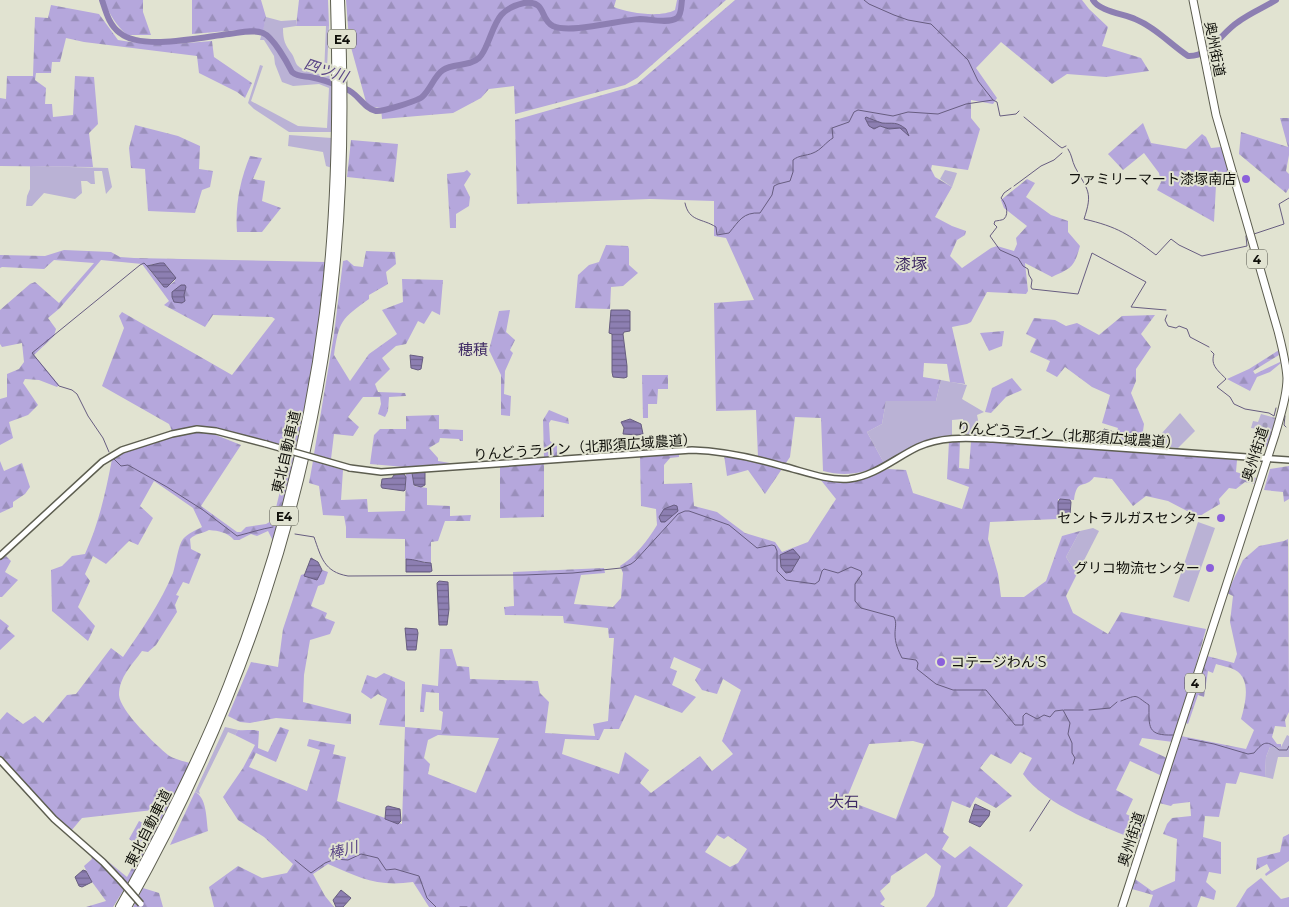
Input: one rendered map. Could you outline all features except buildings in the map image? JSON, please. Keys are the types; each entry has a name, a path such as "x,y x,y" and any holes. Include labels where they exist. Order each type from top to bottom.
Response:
{"highway":[{"name":"東北自動車道","path":"335,0 340,78"},
{"name":"東北自動車道","path":"127,907 176,815 221,718 254,631 286,533 304,459 318,391 330,313 338,230 340,0"},
{"name":"奥州街道","path":"1122,907 1267,459 1286,392 1286,368 1278,331 1216,114 1193,0"},
{"name":"東北自動車道","path":"120,907 171,812 228,685 260,597 284,515 305,426 324,313 333,215 340,97"}],"street":[{"name":"りんどうライン（北那須広域農道）","path":"0,556 102,462 122,450 172,434 196,429 216,431 350,468 381,472 713,450 737,454 824,477 849,479 872,473 919,447 934,441 951,438 993,439 1289,460"},
{"path":"0,760 54,818 103,862 143,906"}],"green space":[{"path":"104,0 143,0 143,12 151,35 127,35 113,19"},
{"path":"192,0 261,0 266,17 263,31 251,29 192,34"},
{"path":"299,0 328,0 329,26 296,26"},
{"path":"346,0 616,0 614,7 636,13 661,14 675,10 677,0 726,0 637,78 625,85 515,114 514,86 489,89 481,98 453,113 382,119 381,108 373,107 366,102 349,40"},
{"path":"735,0 1082,0 1108,27 1102,46 1141,58 1149,71 1106,77 1067,74 1052,84 1001,42 976,68 997,98 993,104 971,100 971,118 980,129 968,170 932,165 931,169 935,177 952,187 935,217 966,231 965,235 957,240 950,256 962,268 997,246 1014,251 1017,244 1016,238 1027,226 1004,208 1001,200 1027,179 1035,183 1026,197 1051,215 1068,221 1068,232 1080,246 1076,259 1068,269 1052,277 1025,263 1028,291 1026,294 987,292 971,322 952,327 965,384 950,382 947,364 924,363 923,377 941,380 936,401 886,401 882,424 867,432 884,463 869,470 854,473 839,474 823,471 821,418 795,417 790,457 765,494 748,470 727,476 724,455 758,457 756,410 716,411 714,303 754,300 726,238 714,236 714,201 650,199 517,204 515,120 637,84"},
{"path":"51,5 99,14 118,40 165,44 212,41 214,57 252,83 245,98 199,73 197,56 84,42 66,38 60,62 52,62 51,73 36,73 35,80 46,88 45,104 52,104 53,117 73,115 75,76 94,77 98,124 89,133 93,167 0,166 0,98 6,99 7,76 33,76 35,17 48,18"},
{"path":"266,17 281,21 296,20 296,26 283,28 286,45 297,65 310,72 324,75 326,26 329,26 327,68 333,88 331,132 289,132 248,103 260,65 263,66 251,101 298,126 327,128 329,88 319,84 293,86 282,82 274,56 264,40 260,40"},
{"path":"1280,118 1289,118 1289,155 1286,171 1289,174 1289,188 1286,193 1239,154 1241,132 1288,147"},
{"path":"1143,123 1151,143 1186,149 1202,134 1206,137 1211,148 1221,147 1232,180 1216,185 1214,222 1157,190 1161,182 1159,173 1144,153 1123,170 1108,154"},
{"path":"135,125 178,136 200,146 199,169 213,171 210,187 202,190 195,213 148,211 145,169 131,168 129,148"},
{"path":"289,135 332,138 332,168 326,166 323,152 288,146"},
{"path":"351,140 398,144 394,182 347,177"},
{"path":"250,156 262,158 253,179 265,181 262,201 281,208 262,232 237,232 239,193 243,174"},
{"path":"30,166 108,168 112,187 106,194 102,171 94,171 95,184 81,181 82,193 75,199 44,193 32,206 26,206 30,189"},
{"path":"467,170 471,174 464,185 470,197 469,206 456,214 456,228 450,228 447,174"},
{"path":"945,170 957,173 952,187 940,179"},
{"path":"606,245 628,246 629,265 638,273 623,286 611,287 610,309 575,308 578,275 589,265 599,262"},
{"path":"64,250 111,252 120,257 134,258 325,262 314,356 295,450 218,429 204,427 172,431 169,424 102,386 124,328 119,316 122,312 232,375 275,319 272,317 213,315 205,327 164,305 169,301 142,264 101,260 60,308 48,318 56,329 54,336 34,355 59,385 57,387 39,380 25,379 23,383 38,405 28,415 9,422 13,438 0,445 0,399 7,397 7,374 19,369 24,362 22,343 2,347 0,344 0,310 30,284 35,282 59,303 94,263 54,260 44,269 0,268 0,255 45,256","holes":["152,264 166,265 175,281 164,287 148,268"]},
{"path":"366,251 395,252 396,264 386,272 388,284 369,295 369,299 352,311 340,328 334,355 350,381 369,354 397,334 382,310 403,302 402,279 443,280 440,315 432,311 424,324 418,321 406,344 396,346 382,358 390,369 375,384 378,392 405,393 406,396 389,397 388,411 385,417 378,414 381,404 380,397 363,397 348,417 359,427 353,436 334,434 331,459 314,454 334,334 343,261 347,260 354,266 363,267"},
{"path":"510,310 506,332 515,340 510,350 513,353 505,371 504,394 511,396 510,416 501,415 501,375 489,350 499,311"},
{"path":"1155,315 1141,334 1151,347 1136,369 1136,381 1131,393 1144,424 1141,445 1112,445 1118,428 1102,423 1110,395 1092,387 1065,367 1057,377 1046,371 1050,361 1030,352 1036,339 1026,334 1034,318 1055,320 1066,326 1077,323 1099,335 1122,316"},
{"path":"1004,331 1002,346 989,351 980,333"},
{"path":"1279,350 1279,355 1253,371 1255,374 1281,363 1270,372 1257,377 1250,391 1227,379 1249,369"},
{"path":"642,375 668,375 668,389 658,389 657,404 648,404 648,418 643,418"},
{"path":"1012,378 1022,390 1006,397 991,413 985,412 992,388"},
{"path":"941,380 967,385 962,399 984,412 977,415 981,435 963,434 963,419 952,420 952,435 916,445 884,463 867,432 882,424 886,401 936,401"},
{"path":"549,410 568,418 569,424 551,420 549,423 550,441 557,446 557,457 544,458 543,420"},
{"path":"1180,413 1195,431 1178,448 1162,446 1162,433"},
{"path":"1261,414 1276,418 1272,431 1251,428 1253,421 1258,422"},
{"path":"439,415 439,429 463,430 463,441 440,438 439,442 429,448 438,458 438,461 456,464 405,467 370,464 374,435 380,429 406,429 406,416"},
{"path":"1255,430 1272,431 1267,447 1252,441"},
{"path":"197,432 211,433 241,445 201,506 237,532 241,532 246,527 266,524 273,520 289,454 294,456 285,498 273,541 268,531 257,536 251,534 239,540 234,540 219,531 209,530 190,539 191,549 201,554 189,584 183,582 176,595 179,596 175,605 177,612 156,645 148,652 142,651 130,666 121,682 119,695 125,710 155,744 168,755 190,763 141,862 113,907 86,907 106,901 92,882 84,866 92,859 88,845 127,877 143,848 129,839 139,821 153,828 162,809 82,818 71,831 56,818 0,756 0,720 7,712 23,724 35,716 43,723 67,695 76,694 111,648 123,657 130,647 163,595 173,573 181,542 189,534 202,527 193,508 154,481 140,506 153,518 138,545 129,541 106,564 93,556 85,574 90,581 78,607 95,626 88,641 52,611 51,570 62,566 72,556 85,554 102,507 112,459 132,449 153,442"},
{"path":"949,441 960,441 959,468 969,469 971,441 1009,442 1237,460 1236,472 1256,478 1254,484 1245,482 1236,489 1229,488 1219,499 1220,504 1189,520 1189,512 1168,501 1146,496 1133,506 1112,479 1094,477 1088,483 1079,486 1074,500 1058,499 1058,519 990,522 988,539 998,574 1001,597 1024,597 1046,581 1062,536 1080,531 1066,557 1077,574 1066,596 1073,613 1108,634 1121,612 1206,629 1173,742 1142,738 1139,745 1167,758 1162,776 1130,761 1116,790 1133,799 1126,814 1145,823 1139,841 1076,814 1045,796 1023,774 1032,758 1020,752 1011,764 991,754 980,768 1012,796 996,808 976,797 970,808 952,801 943,832 949,837 942,849 955,858 970,846 1023,885 1007,907 926,907 934,896 941,866 926,853 891,876 890,882 880,891 885,899 880,904 885,907 429,907 413,882 389,883 369,880 328,864 313,874 325,896 334,907 214,907 209,887 238,866 262,878 287,873 293,864 264,837 238,820 223,797 243,768 255,745 235,735 238,730 259,731 258,748 268,752 280,727 289,730 276,762 256,753 249,767 307,791 320,750 307,746 309,739 335,745 333,754 346,757 337,801 402,824 405,727 441,730 443,712 439,710 439,693 426,692 424,712 420,712 422,684 438,686 440,649 452,649 457,666 469,667 470,679 538,681 540,693 549,702 545,733 595,736 593,724 608,721 614,638 609,638 608,628 564,623 563,616 505,615 504,607 514,606 513,572 604,568 605,573 581,575 574,604 613,607 621,598 623,573 620,566 641,548 657,525 656,509 641,506 640,456 679,454 679,457 670,458 664,465 664,484 692,483 694,506 717,512 745,533 775,542 782,552 808,542 836,499 820,479 852,481 888,469 906,470 913,493 962,509 969,487 947,479","holes":["674,657 701,669 695,680 702,690 717,694 723,679 741,690 722,741 733,754 712,771 700,756 651,793 640,783 649,770 625,752 619,774 562,754 565,739 599,740 604,729 619,729 635,695 682,713 696,697 672,685 677,671 670,668","438,735 499,738 476,793 428,774 430,764 424,758 428,740","913,741 924,744 896,819 846,800 869,744","717,835 724,839 728,836 747,849 738,863 730,867 705,852"]},
{"path":"0,461 4,471 22,463 30,487 25,494 13,502 13,507 0,513"},
{"path":"313,461 343,470 341,500 367,499 368,512 405,511 406,473 412,473 414,486 427,488 427,505 450,506 450,516 471,515 470,521 445,521 438,541 431,542 431,563 405,559 405,539 346,538 344,516 323,515 319,486 309,483"},
{"path":"544,464 544,517 500,518 500,467"},
{"path":"1289,466 1289,499 1284,502 1283,492 1264,490 1270,469"},
{"path":"1198,522 1215,528 1189,602 1173,597"},
{"path":"1093,528 1099,531 1077,574 1066,557 1080,531"},
{"path":"1288,539 1289,712 1285,720 1286,727 1275,726 1272,737 1277,744 1281,744 1281,747 1270,747 1266,757 1265,777 1240,772 1236,784 1226,783 1219,817 1205,816 1203,837 1221,842 1221,874 1209,872 1206,882 1216,891 1214,900 1201,896 1197,907 1149,907 1153,895 1132,889 1135,879 1152,891 1175,881 1177,839 1163,834 1172,818 1191,816 1190,802 1173,804 1171,806 1159,803 1181,736 1246,749 1254,730 1241,719 1246,693 1244,679 1235,670 1216,664 1213,673 1208,671 1204,697 1198,695 1188,724 1184,722 1207,656 1234,663 1237,654 1230,622 1233,596 1227,593 1243,560 1259,546"},
{"path":"6,556 11,561 5,572 18,580 0,597 0,560"},
{"path":"322,570 328,572 324,584 318,586 311,606 327,613 325,618 335,622 330,634 310,640 304,675 303,702 351,714 351,724 276,718 250,723 240,722 228,716 251,662 278,667 283,629 301,575 304,574 317,580"},
{"path":"0,619 9,626 7,629 15,636 0,650"},
{"path":"384,673 405,682 405,727 379,725 387,699 378,694 371,699 361,692 367,675 376,678"},
{"path":"225,727 238,730 235,735 228,732 199,791 200,794 195,792"},
{"path":"1287,735 1289,736 1289,757 1278,757 1273,779 1265,777 1266,757 1270,747 1281,747"},
{"path":"195,792 204,804 208,831 170,845"},
{"path":"1289,834 1289,861 1266,876 1265,874 1270,870 1267,864 1256,870 1257,858 1280,852 1283,837"},
{"path":"1261,878 1281,899 1289,897 1289,907 1236,907 1247,889"},
{"path":"143,888 159,893 163,907 133,907"}],"shaded area":[{"path":"866,117 882,123 900,125 906,129 909,136 900,128 889,129 880,126 874,129 869,126"},
{"path":"164,263 176,278 167,287 164,287 147,266"},
{"path":"181,285 186,287 185,301 182,303 174,302 172,292"},
{"path":"611,310 630,311 630,331 623,334 627,366 627,377 624,378 613,377 612,372 612,334 609,333"},
{"path":"410,355 423,357 421,369 411,368"},
{"path":"630,419 641,424 643,434 623,434 624,428 621,422"},
{"path":"1104,429 1114,432 1111,444 1098,443"},
{"path":"425,472 425,485 421,487 414,485 412,473"},
{"path":"404,474 406,477 404,491 382,488 382,479"},
{"path":"1060,499 1070,500 1070,515 1058,515 1058,502"},
{"path":"674,505 677,506 678,511 665,522 661,522 659,517 664,509"},
{"path":"793,549 800,557 791,572 786,573 781,567 780,555"},
{"path":"311,558 318,562 322,570 317,580 304,576"},
{"path":"406,559 431,563 432,571 406,572"},
{"path":"439,581 448,582 449,609 447,625 439,625 437,583"},
{"path":"405,628 417,629 416,650 407,650"},
{"path":"975,804 990,811 989,816 980,827 969,822"},
{"path":"386,807 400,809 401,821 398,824 385,819"},
{"path":"83,870 86,871 92,882 82,887 79,886 75,877"},
{"path":"341,890 351,898 343,907 336,907 333,900"}],"waterway":[{"name":"四ツ川","path":"102,0 108,18 116,30 130,38 143,41 188,40 250,31 263,33 275,44 294,74 324,80 346,89 368,107 376,111 419,99 443,70 451,66 471,63 479,58 500,16 516,5 524,3 536,4 553,26 571,28 640,19 673,20 680,14 682,0"},
{"path":"864,0 894,15 908,20 931,24 968,60 978,81 993,100"},
{"name":"四ツ川","path":"1093,0 1106,10 1142,22 1188,56 1203,53 1238,22 1276,0"},
{"path":"685,203 693,217 716,227 717,235 729,233 745,216 760,213 772,195 774,186 790,181 793,172 793,160 819,150 833,138 832,128 849,122 854,112 858,110 893,116 908,112 938,114 966,104 993,100 997,102 1000,116 1016,114 1019,111"},
{"path":"1024,117 1059,146 1062,148 1066,146"},
{"path":"1068,149 1088,192 1089,197 1084,219 1122,232 1156,255 1171,239 1202,256 1247,246 1246,236"},
{"path":"1014,186 1062,153"},
{"path":"1011,188 1001,198 1006,208 1006,217 995,221 994,224 997,227 990,236 1000,250 1018,258 1023,266 1028,269 1032,280 1032,289 1078,294 1092,253 1146,282 1131,307 1166,310"},
{"path":"1254,234 1284,224 1279,204 1289,198"},
{"path":"109,452 103,438 88,416 77,394 72,390 59,386 32,353 140,265 144,263 147,266"},
{"path":"1167,315 1165,320 1168,326 1176,328 1179,326 1187,329 1190,337 1209,347"},
{"path":"1211,351 1214,354 1214,365 1226,379 1217,387 1230,397 1234,404 1245,409 1269,413 1274,416 1276,408"},
{"path":"1285,416 1284,425 1286,427"},
{"path":"114,459 121,466 128,465 167,487 203,510 237,536 273,527"},
{"path":"295,534 314,537 325,563 334,571 348,576 573,573 621,568 631,564 678,514 689,511 729,525 757,548 775,546 777,551 777,571 786,580 815,584 819,581 824,569 838,573 851,567 861,571 862,574 855,584 855,601 861,608 894,617 896,640 902,658 916,660 918,663 917,669 936,684 953,690 986,690 1015,725 1023,725 1023,716 1026,713 1037,719 1044,715 1050,717 1055,711 1063,710 1070,723 1068,734 1075,758 1073,764"},
{"path":"1121,701 1138,697 1149,705 1151,729 1158,734 1173,735"},
{"path":"1089,710 1110,708 1117,702"},
{"path":"1064,710 1083,710"},
{"path":"1188,739 1248,754 1254,753 1260,746 1266,743 1279,750 1287,750 1289,746"},
{"path":"1030,831 1050,800"},
{"name":"棒川","path":"295,860 311,873 325,863 335,859 348,860 361,854 378,858 386,870 395,869 419,876 427,898 436,907"},
{"name":"棒川","path":"460,907 467,907"}],"place":[{"name":"ファミリーマート漆塚南店","path":"1246,179"},
{"name":"セントラルガスセンター","path":"1221,518"},
{"name":"グリコ物流センター","path":"1210,568"},
{"name":"コテージわん’S","path":"941,662"}],"district":[{"name":"漆塚","path":"911,264"},
{"name":"穂積","path":"473,349"},
{"name":"大石","path":"844,801"}]}
